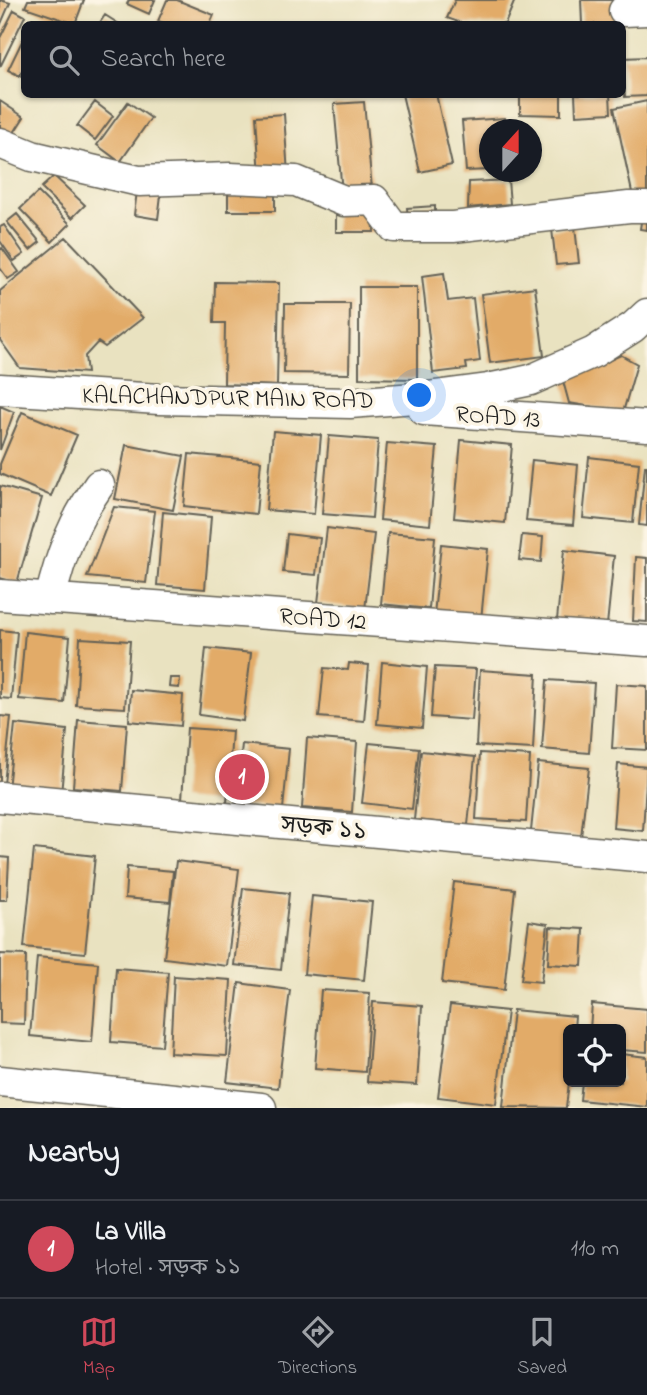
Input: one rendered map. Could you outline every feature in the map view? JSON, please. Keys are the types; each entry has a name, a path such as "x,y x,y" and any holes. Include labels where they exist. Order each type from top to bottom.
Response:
{"street":[{"path":"0,143 32,156 139,181 230,178 296,181 344,201 373,200 394,227 453,227 647,207"},
{"name":"KALACHANDPUR MAIN ROAD","path":"0,389 159,399 350,403 427,397 531,380 594,352 633,327 647,314"},
{"name":"ROAD 13","path":"350,403 647,426"},
{"path":"50,599 60,560 75,523 99,485"},
{"name":"ROAD 12","path":"0,595 647,641"},
{"name":"সড়ক ১১","path":"0,797 647,857"},
{"path":"0,1081 261,1108"}],"building":[{"path":"0,0 10,3 0,26"},
{"path":"28,0 84,0 76,21 66,21 25,7"},
{"path":"129,0 155,0 149,14 127,4"},
{"path":"167,0 177,0 214,15 211,21 158,21"},
{"path":"455,0 515,0 506,21 456,21 447,18"},
{"path":"581,0 616,0 617,21 582,21"},
{"path":"14,10 25,16 0,67 0,38"},
{"path":"105,15 114,21 101,21"},
{"path":"21,43 20,76 8,70"},
{"path":"647,57 647,96 626,97 626,58"},
{"path":"403,98 437,98 452,165 420,172"},
{"path":"520,98 561,98 561,115 520,114"},
{"path":"575,98 610,98 611,113 576,115"},
{"path":"0,101 24,117 10,139 0,133"},
{"path":"647,101 647,194 633,197 614,108"},
{"path":"95,102 113,116 95,140 77,126"},
{"path":"128,102 151,118 120,162 97,145"},
{"path":"364,102 372,189 342,192 334,104"},
{"path":"284,114 288,175 260,176 256,116"},
{"path":"479,120 479,170 466,171 462,121"},
{"path":"54,176 85,205 72,218 41,188"},
{"path":"275,182 275,211 228,211 228,183"},
{"path":"469,182 508,182 510,204 468,208"},
{"path":"137,191 161,195 158,219 134,215"},
{"path":"38,192 70,224 52,242 20,209"},
{"path":"336,206 373,206 374,232 336,232"},
{"path":"435,206 435,218 408,219 407,208"},
{"path":"643,209 647,210 647,230 640,229"},
{"path":"17,214 40,242 30,250 7,222"},
{"path":"4,225 24,254 14,261 0,241 0,227"},
{"path":"575,227 579,263 556,265 552,229"},
{"path":"66,237 143,318 105,347 98,342 85,356 87,373 20,368 0,340 0,291"},
{"path":"2,248 19,272 8,279 0,268"},
{"path":"444,273 448,301 473,298 480,361 466,363 467,369 433,373 422,276"},
{"path":"215,282 279,283 277,386 224,384 225,323 214,323"},
{"path":"359,287 417,287 417,379 359,378"},
{"path":"535,287 544,356 490,363 481,294"},
{"path":"285,304 350,304 349,374 284,373"},
{"path":"621,355 637,364 623,412 569,403 563,381"},
{"path":"0,406 14,412 0,450"},
{"path":"22,412 77,435 51,496 0,474 0,464"},
{"path":"273,431 321,435 314,514 266,510"},
{"path":"329,436 378,440 372,518 322,514"},
{"path":"461,440 512,445 505,523 454,518"},
{"path":"387,443 437,447 430,525 380,520"},
{"path":"126,445 184,456 173,510 115,499"},
{"path":"189,454 261,461 256,514 184,506"},
{"path":"589,457 639,463 633,523 583,518"},
{"path":"532,460 578,465 573,525 526,521"},
{"path":"647,466 647,526 639,525"},
{"path":"0,486 42,498 17,583 0,578"},
{"path":"114,507 155,511 146,583 87,577"},
{"path":"163,512 211,517 205,589 157,585"},
{"path":"327,528 374,534 365,609 318,603"},
{"path":"388,533 435,537 429,609 381,604"},
{"path":"287,534 320,538 316,575 283,572"},
{"path":"522,535 543,537 541,562 519,560"},
{"path":"441,544 488,549 481,620 434,615"},
{"path":"564,550 614,556 607,625 557,620"},
{"path":"636,557 647,558 647,622 633,621"},
{"path":"0,630 17,632 11,699 0,698"},
{"path":"25,632 70,637 64,703 19,699"},
{"path":"80,638 130,641 125,708 76,705"},
{"path":"206,648 251,653 243,721 199,715"},
{"path":"382,662 427,667 422,728 377,724"},
{"path":"349,663 369,665 364,721 319,717 324,668 348,670"},
{"path":"435,667 476,669 472,720 431,717"},
{"path":"480,670 537,674 533,749 476,746"},
{"path":"170,678 180,678 179,688 169,687"},
{"path":"547,680 594,683 589,753 542,749"},
{"path":"616,684 647,686 647,750 612,748"},
{"path":"131,690 183,695 181,726 129,721"},
{"path":"0,716 11,717 4,784 0,783"},
{"path":"78,720 127,724 122,791 73,787"},
{"path":"15,724 67,730 61,794 8,789"},
{"path":"187,728 232,731 227,803 182,799"},
{"path":"307,738 357,742 352,812 302,808"},
{"path":"369,743 419,748 412,809 362,803"},
{"path":"242,744 289,749 283,809 236,805"},
{"path":"421,751 475,757 468,825 414,820"},
{"path":"480,753 530,756 526,822 476,819"},
{"path":"538,763 589,768 581,837 531,831"},
{"path":"618,764 647,767 643,831 613,828"},
{"path":"34,849 95,856 85,953 24,947"},
{"path":"0,857 9,858 7,900 0,900"},
{"path":"176,861 239,869 227,966 164,958"},
{"path":"127,867 173,871 170,902 125,898"},
{"path":"454,882 515,889 504,990 442,983"},
{"path":"243,888 289,893 281,970 234,965"},
{"path":"312,896 372,902 364,980 304,974"},
{"path":"529,921 548,924 541,982 521,980"},
{"path":"550,927 584,929 582,966 548,964"},
{"path":"0,954 26,955 24,1024 0,1023"},
{"path":"37,957 98,963 92,1042 30,1036"},
{"path":"116,968 168,972 162,1046 111,1042"},
{"path":"174,976 231,980 227,1056 170,1053"},
{"path":"239,983 290,990 278,1088 227,1082"},
{"path":"321,990 370,993 365,1072 315,1068"},
{"path":"373,1002 422,1006 417,1085 367,1082"},
{"path":"592,1004 647,1009 647,1052 626,1050 626,1024 590,1024"},
{"path":"450,1005 507,1011 496,1104 438,1097"},
{"path":"513,1010 575,1016 574,1024 563,1024 563,1087 568,1087 566,1108 503,1107"},
{"path":"626,1055 647,1057 647,1107 580,1100 581,1087 626,1087"}],"place":[{"name":"La Villa","path":"242,777"}]}
